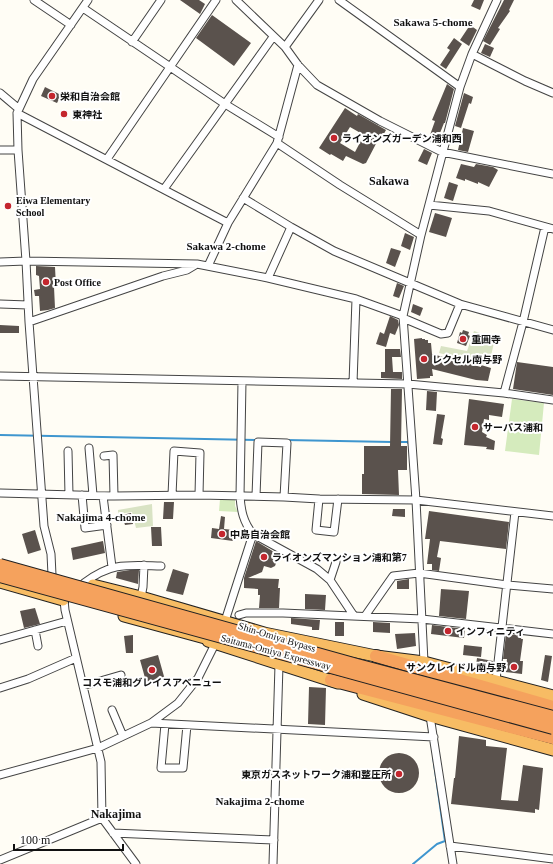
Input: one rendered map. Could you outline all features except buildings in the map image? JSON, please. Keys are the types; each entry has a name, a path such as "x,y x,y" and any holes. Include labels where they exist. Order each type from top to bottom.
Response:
{"highway":[{"name":"Shin-Omiya Bypass","path":"0,560 52,575 141,597 553,718"},
{"name":"Saitama-Omiya Expressway","path":"0,565 553,718"},
{"name":"Saitama-Omiya Expressway","path":"0,576 553,728"},
{"name":"Shin-Omiya Bypass","path":"0,582 199,637 553,728"},
{"path":"261,632 496,680 553,696"},
{"path":"199,637 215,644 279,665 331,680 553,738"},
{"path":"427,667 553,707"},
{"path":"331,680 362,693 430,716 553,750"}],"street":[{"path":"34,0 45,3 71,25"},
{"path":"52,575 52,564 44,526 33,377 18,150 18,111 33,79 88,0"},
{"path":"132,42 161,0"},
{"path":"107,159 216,0"},
{"path":"236,0 285,47 298,65 317,84 392,128 442,152 553,174"},
{"path":"285,47 318,0"},
{"path":"339,0 460,87"},
{"path":"427,667 422,619 416,500 403,317 421,235 460,87 472,54 497,0"},
{"path":"83,8 278,140 340,185 421,235"},
{"path":"164,189 274,37"},
{"path":"472,54 525,81 553,93"},
{"path":"208,266 228,223 278,140 298,65"},
{"path":"0,93 18,111 228,223"},
{"path":"0,150 18,150"},
{"path":"243,198 334,251 460,304 553,330"},
{"path":"429,205 489,211 553,230"},
{"path":"268,278 292,227"},
{"path":"504,393 523,322 545,227"},
{"path":"0,262 197,264 268,278 356,299 403,317 441,334 448,333 460,304"},
{"path":"30,322 163,276 187,270 197,264"},
{"path":"353,383 356,299"},
{"path":"0,304 28,305"},
{"path":"0,376 408,384 504,393 553,400"},
{"path":"242,381 240,496 242,513 248,527 254,534 317,569 330,580 354,616"},
{"path":"256,496 258,442 287,443 284,497"},
{"path":"90,448 93,495"},
{"path":"68,451 70,495"},
{"path":"172,495 174,451 200,453 199,495"},
{"path":"104,456 113,455 114,496"},
{"path":"0,493 104,496 199,495 338,500 416,500 553,516"},
{"path":"82,495 86,528 107,525"},
{"path":"104,496 112,567"},
{"path":"319,499 316,530 334,532 338,500"},
{"path":"496,680 515,512"},
{"path":"225,621 254,534"},
{"path":"330,580 336,562"},
{"path":"141,597 144,566"},
{"path":"84,583 98,573 112,567 161,566"},
{"path":"365,616 393,576 419,573 507,585 553,589"},
{"path":"64,600 67,621 101,762 102,818 136,864"},
{"path":"239,615 246,613 422,619 553,634"},
{"path":"0,640 67,621"},
{"path":"34,630 38,646"},
{"path":"0,775 98,748 151,723 178,703 198,678 215,644"},
{"path":"0,688 28,679 76,658"},
{"path":"273,864 279,665"},
{"path":"83,686 120,674"},
{"path":"112,710 123,736"},
{"path":"430,716 453,864"},
{"path":"151,723 434,737"},
{"path":"165,724 161,768 183,768 186,725"},
{"path":"0,860 102,818"},
{"path":"113,833 274,840"},
{"path":"450,846 553,859"}],"green space":[{"path":"474,331 495,338 489,365 439,353 441,346 467,351"},
{"path":"512,399 544,403 539,455 505,451"},
{"path":"220,499 235,499 235,506 238,512 219,511"},
{"path":"152,504 153,526 136,528 132,512 118,514 118,510"}],"waterway":[{"path":"0,435 258,440"},
{"path":"286,440 392,442"},
{"path":"398,442 408,443"},
{"path":"413,864 437,844 445,841 433,756"}],"place":[{"name":"栄和自治会館","path":"52,96"},
{"name":"東神社","path":"64,114"},
{"name":"ライオンズガーデン浦和西","path":"334,138"},
{"name":"Eiwa Elementary School","path":"8,206"},
{"name":"Post Office","path":"46,282"},
{"name":"重圓寺","path":"463,339"},
{"name":"レクセル南与野","path":"424,359"},
{"name":"サーパス浦和","path":"475,427"},
{"name":"中島自治会館","path":"222,534"},
{"name":"ライオンズマンション浦和第7","path":"264,557"},
{"name":"インフィニティ","path":"448,631"},
{"name":"サンクレイドル南与野","path":"514,667"},
{"name":"コスモ浦和グレイスアベニュー","path":"152,670"},
{"name":"東京ガスネットワーク浦和整圧所","path":"399,774"}],"district":[{"name":"Sakawa 5-chome","path":"433,22"},
{"name":"Sakawa","path":"389,181"},
{"name":"Sakawa 2-chome","path":"226,246"},
{"name":"Nakajima 4-chome","path":"101,517"},
{"name":"Nakajima 2-chome","path":"260,801"},
{"name":"Nakajima","path":"116,814"}]}
